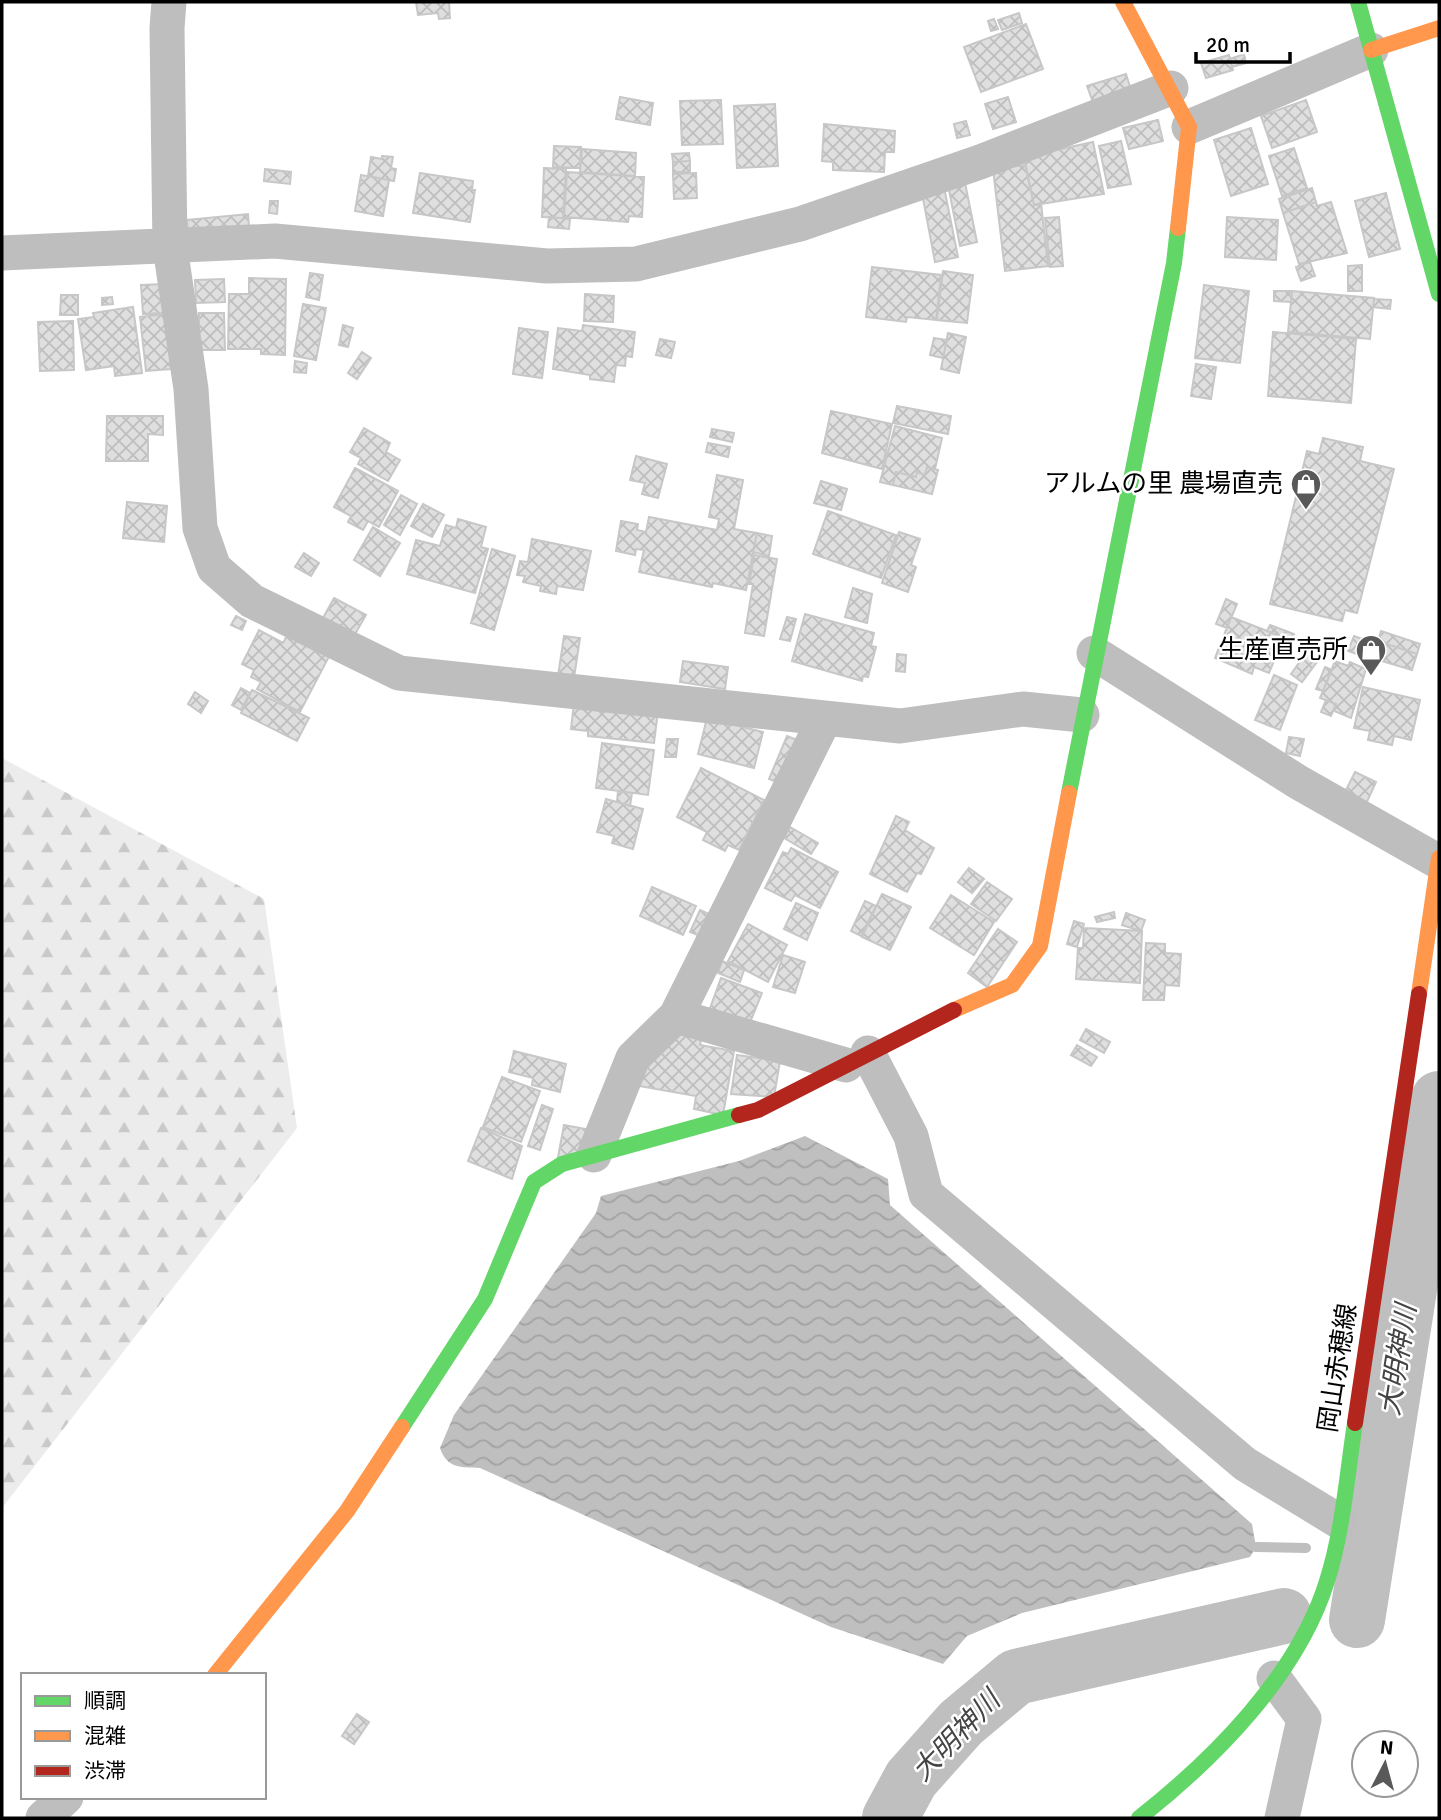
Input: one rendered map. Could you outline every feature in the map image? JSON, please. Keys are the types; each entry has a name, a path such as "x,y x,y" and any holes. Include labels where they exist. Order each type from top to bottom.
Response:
{"street":[{"path":"169,2 167,28 170,247 191,389 201,527 214,568 252,601 399,673 900,726 1023,709 1082,715"},
{"path":"217,1673 347,1511 478,1310 534,1182 562,1164 758,1110 940,1016 1012,985 1040,946 1094,653 1174,263 1189,127 1124,2"},
{"path":"1357,2 1439,294"},
{"path":"1189,127 1371,50 1439,28"},
{"path":"2,253 275,240 547,266 636,264 800,224 980,162 1171,88"},
{"path":"1094,653 1298,782 1439,860"},
{"path":"594,1155 633,1058 676,1016 825,718"},
{"name":"岡山赤穂線","path":"1139,1818 1168,1797 1233,1730 1299,1643 1325,1587 1339,1522 1439,860"},
{"path":"676,1016 857,1059 911,1136 926,1194 1245,1464 1339,1522"},
{"path":"1274,1678 1304,1719 1282,1818"},
{"path":"43,1818 64,1799"}],"green space":[{"path":"2,758 264,899 297,1128 2,1508"}],"water":[{"path":"805,1136 888,1179 890,1205 1252,1524 1256,1547 1250,1557 1022,1613 967,1636 943,1664 831,1627 480,1468 456,1466 447,1460 440,1448 454,1415 596,1213 601,1196 739,1161"}],"building":[{"path":"416,2 449,2 450,18 439,19 438,13 418,15"},
{"path":"1019,13 1022,23 1002,30 998,20"},
{"path":"994,19 998,29 991,31 988,21"},
{"path":"1026,24 1043,69 981,92 964,47"},
{"path":"1244,54 1246,63 1232,67 1230,59"},
{"path":"1229,55 1233,70 1206,78 1201,63"},
{"path":"1126,74 1133,96 1095,108 1087,86"},
{"path":"620,97 653,103 650,125 616,119"},
{"path":"1008,97 1016,122 993,129 985,104"},
{"path":"721,100 723,144 682,145 680,101"},
{"path":"1306,100 1317,132 1272,148 1261,116"},
{"path":"775,104 778,166 737,168 734,106"},
{"path":"1158,120 1163,141 1129,149 1123,128"},
{"path":"966,121 970,135 957,138 954,124"},
{"path":"824,124 895,131 894,152 885,152 884,172 833,170 833,162 822,161"},
{"path":"1251,128 1268,184 1231,196 1214,140"},
{"path":"1121,141 1131,184 1108,188 1099,146"},
{"path":"1093,142 1104,194 1034,205 1024,157"},
{"path":"554,146 581,147 580,168 553,167"},
{"path":"1294,148 1307,188 1282,196 1269,156"},
{"path":"582,149 636,153 635,176 580,172"},
{"path":"689,153 690,161 673,162 672,154"},
{"path":"382,156 393,157 391,168 396,169 394,181 368,176 371,157 382,159"},
{"path":"690,161 690,172 673,172 673,162"},
{"path":"1025,165 1034,205 1041,203 1048,266 1005,271 993,169"},
{"path":"544,168 566,169 563,218 542,217"},
{"path":"265,169 291,172 290,184 264,181"},
{"path":"567,172 644,177 642,217 629,216 628,222 564,217"},
{"path":"420,173 473,181 472,190 475,190 470,222 413,213"},
{"path":"696,173 697,198 674,199 673,174"},
{"path":"361,175 389,180 383,216 355,211"},
{"path":"965,183 977,242 960,246 948,185"},
{"path":"921,188 945,192 958,257 935,262"},
{"path":"1312,188 1316,202 1283,213 1279,199"},
{"path":"1386,193 1400,249 1369,257 1355,201"},
{"path":"270,201 278,201 277,214 269,213"},
{"path":"1316,202 1317,206 1331,202 1347,253 1299,264 1283,213"},
{"path":"248,214 250,239 190,254 187,220"},
{"path":"549,217 570,219 569,229 548,227"},
{"path":"1059,217 1063,266 1050,267 1045,218"},
{"path":"1227,217 1278,220 1276,260 1225,257"},
{"path":"1310,262 1315,276 1301,281 1296,267"},
{"path":"1362,265 1362,291 1348,291 1348,266"},
{"path":"872,267 941,275 936,320 907,317 906,322 866,317"},
{"path":"943,271 973,275 967,323 937,320"},
{"path":"310,273 323,275 319,300 306,297"},
{"path":"249,278 286,279 285,355 261,354 261,349 228,349 229,294 249,294"},
{"path":"224,279 225,302 196,303 195,280"},
{"path":"163,284 165,313 143,314 141,285"},
{"path":"1204,285 1249,291 1240,363 1195,358"},
{"path":"1274,291 1292,291 1291,302 1274,301"},
{"path":"1292,291 1374,298 1370,339 1288,332"},
{"path":"585,294 614,296 613,322 584,321"},
{"path":"61,295 78,295 78,315 60,315"},
{"path":"112,297 113,304 102,305 102,298"},
{"path":"1374,299 1391,300 1390,309 1373,307"},
{"path":"303,304 326,308 316,360 294,356"},
{"path":"133,307 142,373 115,376 114,366 86,370 78,319 94,317 93,313"},
{"path":"199,313 224,313 225,350 199,350"},
{"path":"166,314 171,369 146,371 140,317"},
{"path":"73,321 74,370 40,371 38,322"},
{"path":"343,325 353,328 348,347 339,345"},
{"path":"583,325 635,332 632,357 626,356 625,366 616,365 614,382 553,369 558,328 582,331"},
{"path":"519,328 548,332 542,378 513,374"},
{"path":"1273,332 1356,339 1351,403 1268,396"},
{"path":"948,333 966,337 959,373 941,369"},
{"path":"934,338 947,340 943,358 930,355"},
{"path":"660,339 675,342 671,358 656,355"},
{"path":"362,352 371,358 357,379 348,373"},
{"path":"295,361 307,363 306,373 294,372"},
{"path":"1196,364 1216,367 1211,399 1191,396"},
{"path":"897,406 951,416 948,434 893,423"},
{"path":"831,411 892,424 882,469 822,453"},
{"path":"107,416 163,416 163,435 148,434 148,461 106,461"},
{"path":"895,426 942,438 935,469 927,467 925,475 917,472 916,477 896,472 893,485 880,482"},
{"path":"364,428 390,443 386,452 400,460 388,481 358,464 361,458 350,452"},
{"path":"712,429 734,433 732,442 710,437"},
{"path":"1323,438 1363,447 1360,461 1394,469 1357,613 1345,610 1342,621 1270,604 1307,451 1319,454"},
{"path":"708,443 730,447 728,457 706,452"},
{"path":"636,456 667,464 658,498 642,494 645,483 630,480"},
{"path":"927,467 938,470 932,494 893,485 896,472 916,477 917,472 925,475"},
{"path":"355,468 398,491 379,527 368,521 363,530 348,522 351,516 334,507"},
{"path":"717,475 743,480 734,529 757,533 746,590 713,583 712,587 639,572 644,550 636,549 635,555 616,551 621,521 638,524 637,530 646,532 649,517 717,530 719,519 709,517"},
{"path":"821,481 847,489 841,510 814,503"},
{"path":"401,495 417,504 400,535 384,525"},
{"path":"127,502 167,506 164,542 123,538"},
{"path":"423,504 444,515 432,537 411,526"},
{"path":"828,511 896,535 881,578 813,554"},
{"path":"458,519 486,527 481,547 488,549 475,593 407,574 416,540 440,546 446,525 456,528"},
{"path":"373,527 400,543 380,576 354,560"},
{"path":"899,532 920,539 911,565 916,567 908,592 882,583"},
{"path":"757,533 772,536 769,556 753,552"},
{"path":"532,539 591,551 583,590 557,586 556,594 540,591 541,586 523,582 525,576 517,575 520,561 528,562"},
{"path":"492,549 515,556 494,630 471,623"},
{"path":"304,553 319,563 311,576 295,567"},
{"path":"754,555 777,559 764,636 745,633 753,584 749,584"},
{"path":"853,588 872,594 867,623 845,617"},
{"path":"334,598 366,615 354,636 323,618"},
{"path":"1226,599 1237,604 1227,628 1216,624"},
{"path":"805,614 874,633 871,646 876,647 868,677 863,676 862,681 792,661"},
{"path":"236,616 246,621 242,630 231,625"},
{"path":"787,617 796,619 790,641 780,639"},
{"path":"1231,617 1293,641 1286,660 1276,656 1269,673 1254,667 1252,674 1215,658"},
{"path":"294,623 335,645 300,712 257,689 261,682 251,677 254,670 242,664 259,630 283,643"},
{"path":"1270,625 1294,634 1291,641 1267,631"},
{"path":"1381,631 1420,644 1417,654 1378,641"},
{"path":"564,636 580,638 574,678 558,676"},
{"path":"1354,636 1368,641 1367,644 1373,647 1368,658 1348,651"},
{"path":"1378,641 1417,654 1412,670 1372,658"},
{"path":"1306,653 1317,662 1302,682 1291,674"},
{"path":"897,654 906,655 905,672 896,671"},
{"path":"683,661 728,667 725,689 680,682"},
{"path":"1335,661 1348,666 1350,662 1366,669 1351,718 1334,711 1336,704 1320,698"},
{"path":"1325,667 1332,670 1323,691 1316,689"},
{"path":"1274,675 1297,685 1280,730 1255,720"},
{"path":"1363,687 1420,700 1411,740 1394,736 1392,745 1368,740 1370,731 1354,728"},
{"path":"241,688 250,693 241,710 232,705"},
{"path":"252,690 309,718 297,741 241,713"},
{"path":"195,692 208,701 201,713 188,704"},
{"path":"1326,700 1336,704 1331,716 1321,712"},
{"path":"574,703 658,711 654,743 588,736 588,731 571,729"},
{"path":"707,718 763,732 754,768 698,754"},
{"path":"787,736 797,740 779,783 769,779"},
{"path":"1289,737 1304,739 1300,756 1286,753"},
{"path":"667,739 678,739 676,757 665,757"},
{"path":"602,743 654,750 648,795 596,788"},
{"path":"701,768 764,800 739,850 728,845 725,851 703,840 707,832 677,817"},
{"path":"1355,772 1376,782 1366,804 1344,794"},
{"path":"618,791 632,793 630,806 617,802"},
{"path":"606,799 643,809 633,849 612,843 614,836 597,832"},
{"path":"896,816 909,822 905,830 934,848 921,874 917,873 907,892 870,874"},
{"path":"790,827 818,843 811,854 784,838"},
{"path":"791,848 838,872 820,908 795,895 791,901 765,888 783,852 788,854"},
{"path":"969,868 984,879 972,893 958,882"},
{"path":"987,882 1012,899 996,921 971,904"},
{"path":"652,887 696,906 683,935 640,916"},
{"path":"882,894 911,907 890,950 862,937"},
{"path":"951,895 994,922 974,955 930,928"},
{"path":"865,901 876,906 861,936 851,931"},
{"path":"796,903 818,913 807,940 784,929"},
{"path":"700,910 720,919 710,940 690,932"},
{"path":"1114,912 1115,918 1097,922 1095,917"},
{"path":"1126,913 1145,920 1141,931 1122,925"},
{"path":"1074,921 1084,924 1077,947 1067,944"},
{"path":"748,924 787,945 768,982 728,961"},
{"path":"1084,928 1142,931 1140,983 1076,979 1078,948 1083,948"},
{"path":"998,929 1017,942 987,987 968,973"},
{"path":"1146,943 1165,944 1165,953 1181,954 1179,986 1165,985 1164,1000 1143,1000"},
{"path":"783,955 805,962 795,993 773,987"},
{"path":"722,961 744,970 740,982 718,973"},
{"path":"721,978 762,993 749,1025 709,1011"},
{"path":"668,1026 703,1032 700,1045 734,1051 723,1115 694,1109 696,1096 639,1086 646,1043"},
{"path":"1086,1029 1110,1042 1104,1053 1080,1040"},
{"path":"1077,1045 1097,1057 1091,1066 1071,1055"},
{"path":"514,1051 566,1064 560,1092 532,1085 533,1078 509,1072"},
{"path":"737,1055 780,1061 774,1097 731,1094"},
{"path":"502,1077 540,1091 521,1142 483,1127"},
{"path":"542,1105 553,1109 540,1150 528,1146"},
{"path":"564,1125 591,1130 585,1163 558,1157"},
{"path":"481,1128 522,1146 512,1179 468,1161"},
{"path":"357,1714 369,1722 354,1744 342,1736"}],"waterway":[{"name":"大明神川","path":"1357,1620 1439,1099"},
{"path":"1256,1547 1306,1548"},
{"name":"大明神川","path":"890,1818 911,1779 961,1723 1016,1677 1284,1616"}],"traffic: fast":[{"path":"1358,2 1439,294"},
{"path":"1069,793 1174,263 1178,228"},
{"path":"402,1427 485,1299 534,1182 562,1164 739,1115"},
{"path":"1139,1818 1224,1742 1275,1682 1296,1649 1314,1616 1332,1562 1341,1523 1355,1423"}],"traffic: slow":[{"path":"1123,2 1189,127 1178,228"},
{"path":"1371,50 1439,28"},
{"path":"954,1010 1012,985 1040,946 1069,793"},
{"path":"1419,994 1439,858"},
{"path":"217,1673 347,1511 402,1427"}],"traffic: jam":[{"path":"1355,1423 1419,994"},
{"path":"739,1115 758,1110 954,1010"}],"place":[{"name":"アルムの里 農場直売","path":"1306,511"},
{"name":"生産直売所","path":"1371,677"}]}
